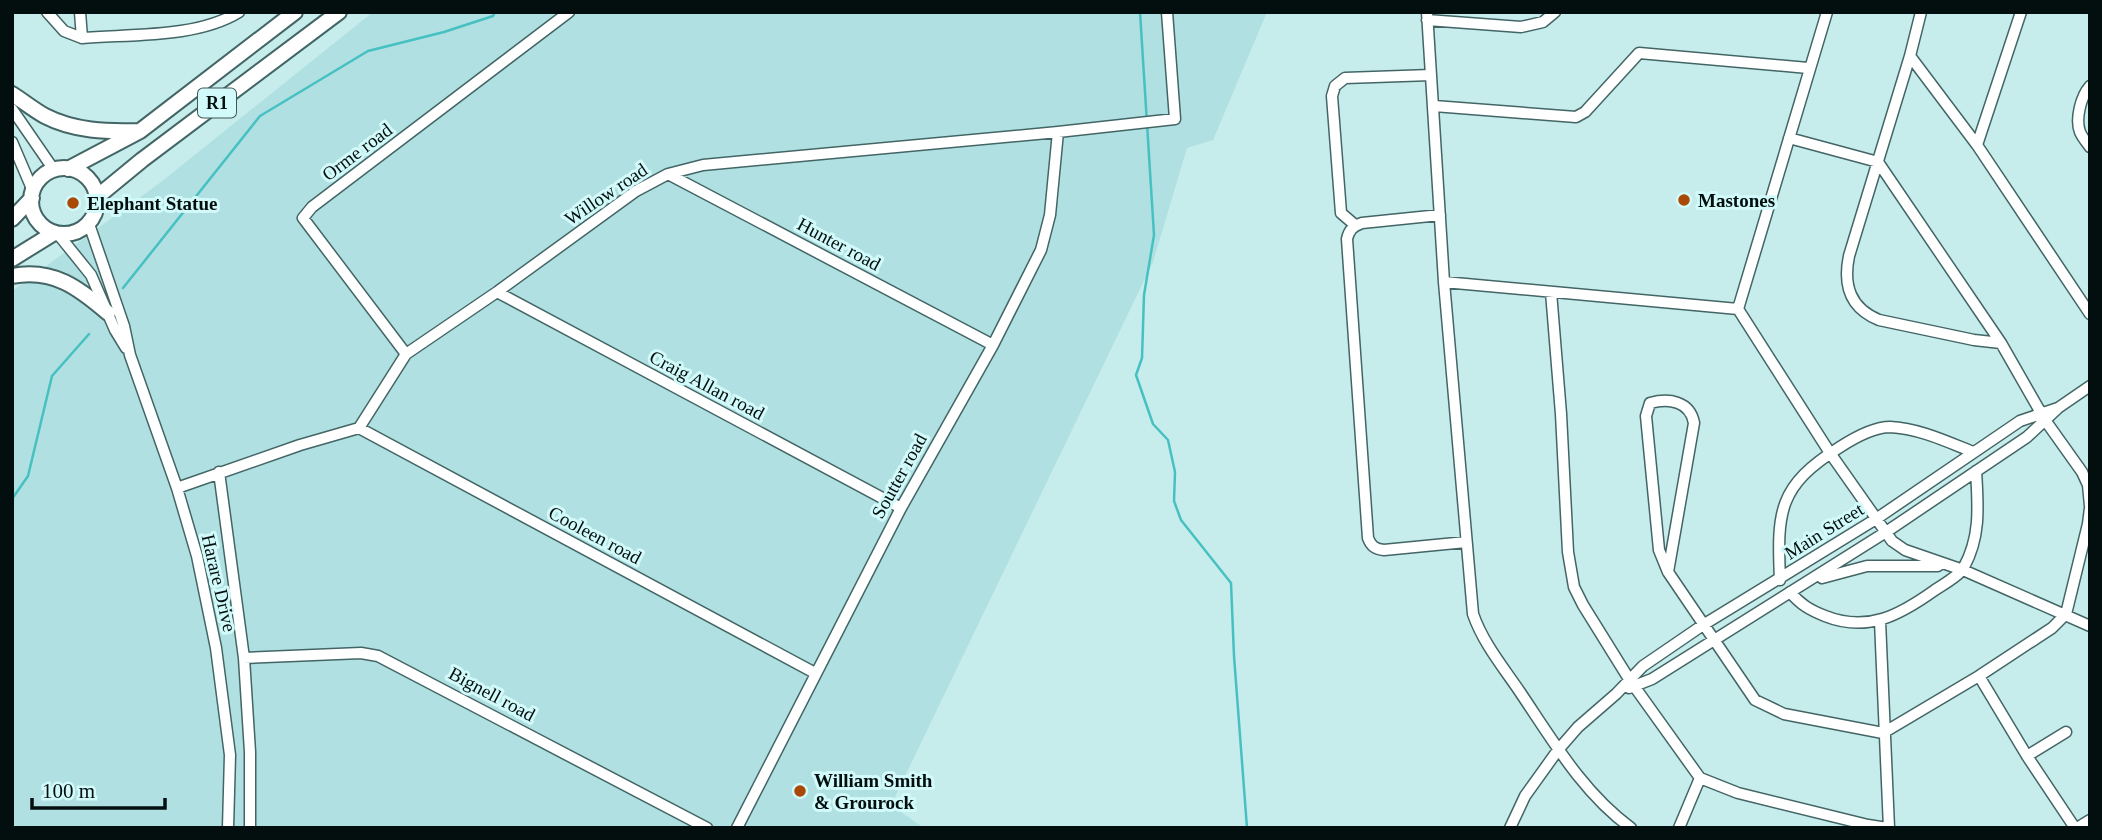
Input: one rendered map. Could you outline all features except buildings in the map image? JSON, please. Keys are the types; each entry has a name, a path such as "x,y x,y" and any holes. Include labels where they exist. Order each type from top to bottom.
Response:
{"highway":[{"name":"R1","path":"12,219 41,178 140,131 295,12"},
{"name":"R1","path":"97,197 339,12"},
{"path":"12,94 45,116 76,127 111,132 140,131"},
{"path":"32,194 37,219 56,233 69,234 89,223 96,211 97,197 88,178 61,169"},
{"path":"12,259 56,233"},
{"path":"12,276 41,274 58,277 82,290 108,313"}],"street":[{"path":"47,12 64,31 82,38 198,29 239,12"},
{"path":"80,12 82,38"},
{"name":"Orme road","path":"406,354 303,218 312,207 569,12"},
{"name":"Willow road","path":"359,428 406,354 636,191 668,174 703,164 1058,132 1175,118 1167,12"},
{"path":"1555,12 1543,22 1521,27 1427,16 1444,282 1466,542 1473,614 1478,629 1558,750 1583,782 1615,816 1631,828"},
{"path":"1827,12 1808,68 1738,309 1830,453 1892,541 1905,550 1963,570 2090,626"},
{"path":"1921,12 1846,270 1847,292 1856,306 1879,320 2001,343"},
{"path":"1977,145 2021,12"},
{"path":"1434,106 1576,117 1585,112 1639,53 1808,68"},
{"path":"1910,57 1977,145 2090,314"},
{"path":"1355,225 1341,213 1332,96 1335,86 1345,78 1432,75"},
{"path":"2090,86 2083,98 2078,119 2079,131 2090,147"},
{"path":"12,109 61,169"},
{"name":"Soutter road","path":"737,828 901,508 993,345 1041,250 1047,234 1058,132"},
{"path":"1668,572 1694,423 1691,411 1686,406 1661,400 1650,403 1646,416 1659,550 1668,572 1703,625 1755,700 1768,708 1784,714 1883,733 1979,676 2052,628 2066,614 2090,507 2088,485 2082,472 2043,417 2001,343 1878,162 1789,138"},
{"path":"12,142 32,194"},
{"name":"Hunter road","path":"668,174 993,345"},
{"path":"1440,215 1355,225 1349,231 1347,248 1368,538 1377,549 1384,550 1466,542"},
{"name":"Harare Drive","path":"89,223 197,556 216,648 229,755 228,828"},
{"name":"Harare Drive","path":"56,233 91,275 130,355"},
{"path":"1444,282 1738,309"},
{"name":"Craig Allan road","path":"497,292 901,508"},
{"path":"1551,292 1569,552 1574,587 1632,683 1700,778 1738,793 1889,828 1880,621"},
{"name":"Main Street","path":"1632,683 1652,679 1886,532 2027,437 2043,417 2090,386"},
{"name":"Main Street","path":"1510,828 1525,796 1558,750 1578,727 1632,683 1643,666 1703,625 1876,519 2020,421 2043,417"},
{"path":"1780,580 1778,533 1784,505 1790,491 1830,453 1852,439 1888,427 1937,438 1973,452"},
{"path":"177,488 300,445 359,428"},
{"name":"Cooleen road","path":"359,428 815,673"},
{"path":"1790,593 1802,607 1836,620 1861,624 1880,621 1921,600 1963,570 1978,527 1976,471"},
{"path":"219,472 244,658 250,752 250,828"},
{"path":"1811,580 1867,566 1946,565"},
{"name":"Bignell road","path":"244,658 347,653 378,656 707,828"},
{"path":"1979,676 2076,828 2090,820"},
{"path":"2027,755 2066,732"},
{"path":"1679,828 1700,778"},
{"path":"1610,828 1615,816"}],"shaded area":[{"path":"373,12 1267,12 1213,140 1187,148 1153,262 891,805 924,828 12,828 12,291 161,182"}],"waterway":[{"path":"123,288 260,116 368,51 444,32 493,16 495,12"},
{"path":"1140,12 1154,235 1144,295 1142,358 1136,375 1153,424 1168,440 1175,472 1174,501 1181,520 1231,583 1247,828"},
{"path":"12,499 28,476 52,376 89,334"}],"place":[{"name":"Mastones","path":"1684,200"},
{"name":"Elephant Statue","path":"73,203"},
{"name":"William Smith & Grourock","path":"800,791"}]}
